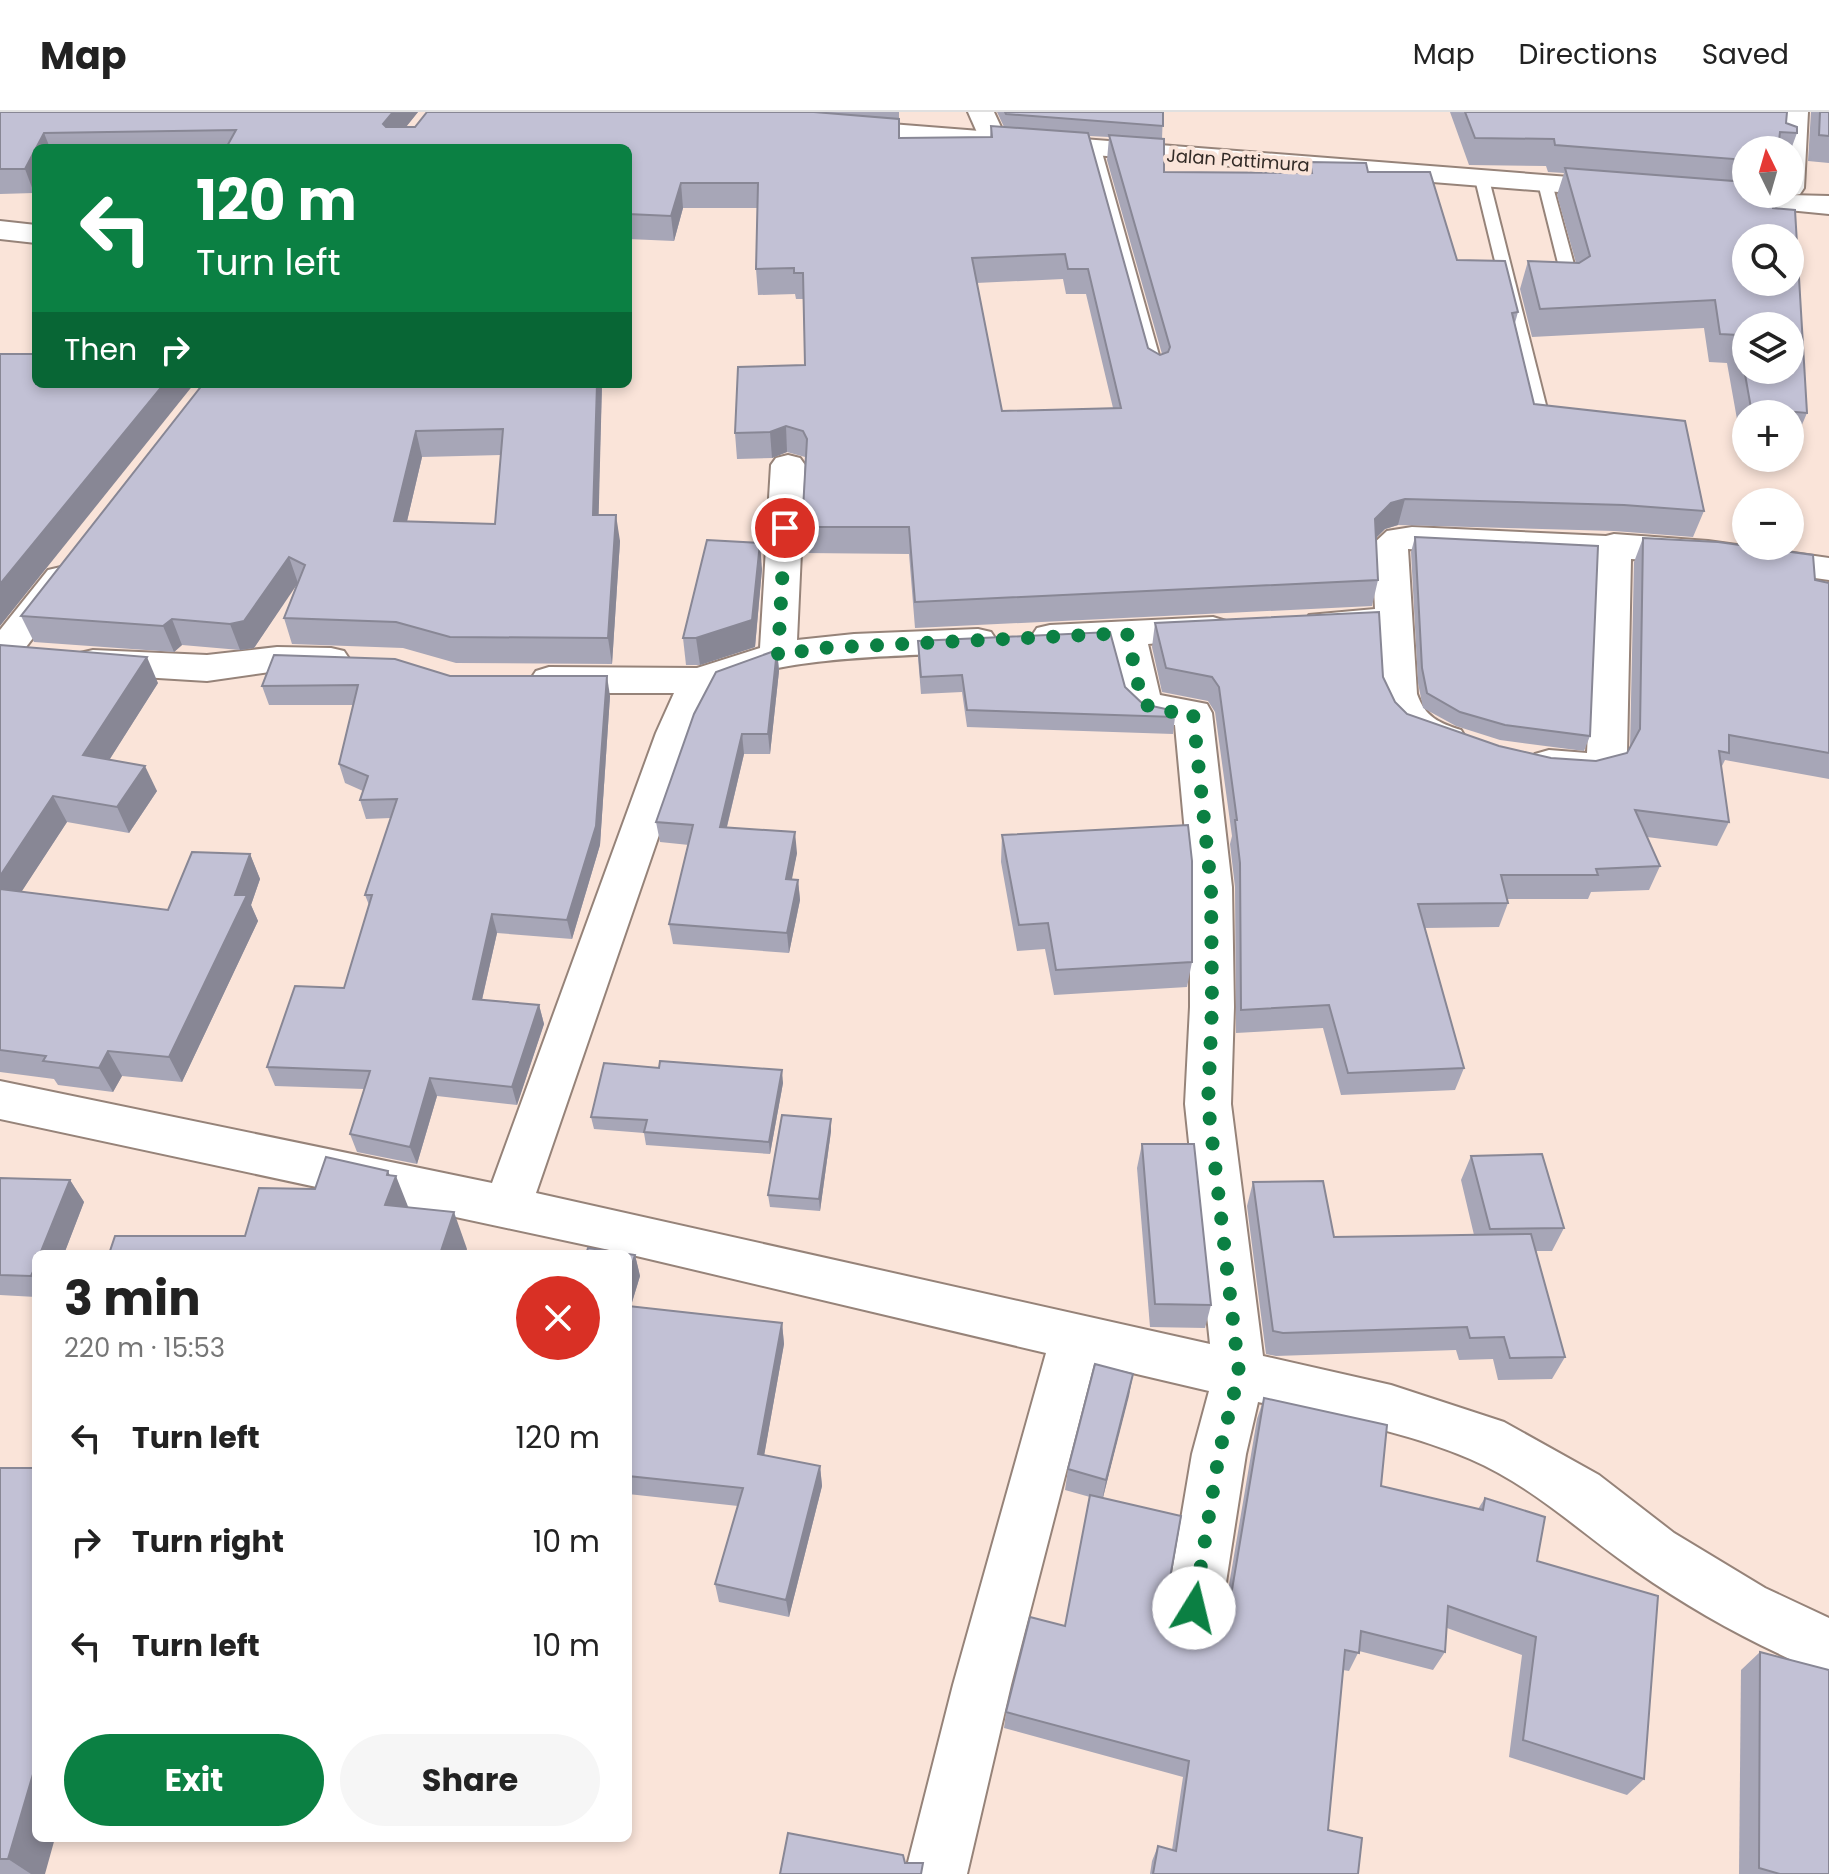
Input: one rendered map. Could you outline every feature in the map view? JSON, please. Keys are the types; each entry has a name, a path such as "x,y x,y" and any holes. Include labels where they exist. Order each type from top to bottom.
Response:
{"main road":[{"path":"981,112 993,140"},
{"path":"1794,136 1795,112"},
{"name":"Jalan Pattimura","path":"820,126 1652,191"},
{"path":"1682,193 1732,194"},
{"path":"1804,199 1829,205"},
{"path":"0,230 32,234"},
{"path":"778,655 788,465"},
{"path":"1614,545 1607,753 1602,764 1585,769 1561,766 1440,739 1419,730 1405,718 1398,701 1389,555 1390,545 1399,539 1614,545 1708,552 1829,569"},
{"path":"0,655 78,556"},
{"path":"510,679 703,681 778,655 823,648 1394,620"},
{"path":"1127,633 1142,702 1156,711 1193,713 1211,887 1212,1007 1208,1104 1239,1373 1219,1454 1194,1608"},
{"path":"0,655 174,668 225,667 277,659 370,661"},
{"path":"507,1207 675,733 694,691 703,681"},
{"path":"0,1100 507,1207 1391,1409 1485,1439 1580,1493 1655,1552 1745,1608 1829,1648"},
{"path":"936,1874 982,1685 1076,1337"}],"lane":[{"path":"1094,149 1156,373"},
{"path":"1482,179 1515,281 1541,417"},
{"path":"1545,183 1571,283 1555,283"}],"building":[{"path":"0,112 393,112 383,124 386,127 415,127 427,112 814,112 899,119 899,138 992,137 991,126 1088,133 1148,348 1160,355 1168,352 1170,347 1109,135 1164,139 1164,172 1312,173 1310,162 1366,163 1368,172 1430,172 1457,260 1505,261 1518,312 1512,313 1534,404 1685,421 1704,511 1624,505 1405,499 1391,503 1375,519 1378,580 915,602 909,527 802,527 807,439 803,431 786,426 770,432 735,433 738,367 805,365 803,273 794,273 794,268 756,269 758,183 681,183 671,216 632,214 632,144 228,144 236,130 44,133 38,144 32,144 32,156 25,169 0,169","holes":["1065,254 1068,269 1088,269 1121,408 1002,411 972,258"]},
{"path":"1163,112 1163,126 1006,114"},
{"path":"1465,112 1787,112 1786,123 1797,127 1797,133 1780,132 1780,136 1732,136 1732,159 1555,145 1554,139 1475,138"},
{"path":"1820,112 1829,112 1829,136 1819,135"},
{"path":"1565,168 1732,181 1732,208 1795,210 1796,224 1732,224 1732,296 1800,296 1801,312 1732,312 1732,335 1720,334 1715,300 1540,309 1528,261 1579,263 1590,256"},
{"path":"0,354 32,354 32,388 161,388 0,584"},
{"path":"1804,362 1807,413 1804,413 1804,400 1750,400 1747,384 1804,384"},
{"path":"200,388 597,388 593,515 616,515 608,638 450,637 396,622 284,618 305,565 289,557 244,621 230,624 172,619 163,626 21,616","holes":["503,429 495,524 394,521 416,431"]},
{"path":"1415,537 1598,546 1590,736 1505,725 1460,712 1427,693 1422,668"},
{"path":"1643,538 1732,544 1732,560 1804,560 1804,554 1813,555 1815,580 1829,583 1829,753 1729,735 1729,753 1719,751 1729,822 1635,810 1660,866 1596,869 1598,875 1501,875 1508,903 1418,904 1464,1068 1348,1073 1329,1005 1241,1010 1240,863 1219,687 1212,677 1166,668 1155,623 1379,612 1383,677 1395,702 1407,714 1499,746 1551,758 1596,761 1627,753 1640,729"},
{"path":"707,540 760,543 752,620 696,638 683,638"},
{"path":"1110,632 1125,687 1143,704 1175,711 1175,717 967,710 962,675 921,677 918,641"},
{"path":"0,645 147,657 83,755 145,766 117,807 53,796 0,876"},
{"path":"777,650 768,734 742,734 720,827 795,832 786,879 798,880 787,933 669,924 693,825 656,822 694,714 716,672"},
{"path":"274,655 395,659 450,676 607,676 596,826 567,920 492,914 473,999 539,1005 512,1087 430,1078 410,1147 350,1134 370,1071 267,1067 295,986 344,988 372,895 365,895 397,799 360,800 368,776 339,764 358,685 262,686"},
{"path":"1188,825 1192,861 1192,962 1056,970 1048,923 1019,925 1002,835"},
{"path":"192,852 250,854 235,895 247,895 169,1057 108,1051 99,1068 43,1061 46,1056 0,1050 0,889 168,910"},
{"path":"660,1061 782,1070 769,1142 644,1132 647,1120 591,1117 604,1063 659,1068"},
{"path":"782,1115 831,1119 819,1199 768,1195"},
{"path":"1142,1144 1194,1144 1211,1305 1155,1304"},
{"path":"1542,1154 1564,1228 1490,1229 1471,1156"},
{"path":"326,1157 388,1171 387,1175 396,1176 385,1205 454,1212 441,1250 110,1250 115,1236 245,1236 259,1188 315,1189"},
{"path":"0,1178 70,1180 42,1250 32,1250 31,1276 0,1275"},
{"path":"1323,1181 1334,1237 1531,1234 1565,1357 1510,1358 1504,1337 1470,1338 1467,1327 1273,1331 1253,1182"},
{"path":"632,1306 782,1323 758,1454 820,1466 786,1600 715,1584 743,1488 632,1476"},
{"path":"1095,1364 1133,1374 1106,1480 1068,1469"},
{"path":"1264,1398 1387,1425 1381,1486 1483,1510 1485,1498 1545,1517 1537,1561 1658,1596 1644,1779 1523,1740 1536,1637 1448,1606 1445,1652 1361,1631 1359,1653 1345,1650 1328,1830 1362,1838 1358,1874 1153,1874 1158,1846 1176,1851 1189,1761 1006,1712 1030,1617 1065,1626 1090,1495 1181,1516 1168,1589 1177,1611 1199,1621 1222,1612 1232,1590"},
{"path":"0,1468 32,1468 32,1778 8,1859 0,1859"},
{"path":"1760,1652 1829,1670 1829,1874 1780,1874 1759,1868"},
{"path":"788,1833 903,1855 905,1863 923,1863 921,1874 780,1874"}],"route":[{"path":"785,528 778,655 823,648 1127,633 1140,697 1145,706 1156,711 1193,713 1211,887 1212,1007 1208,1104 1239,1373 1219,1454 1194,1608"}]}
